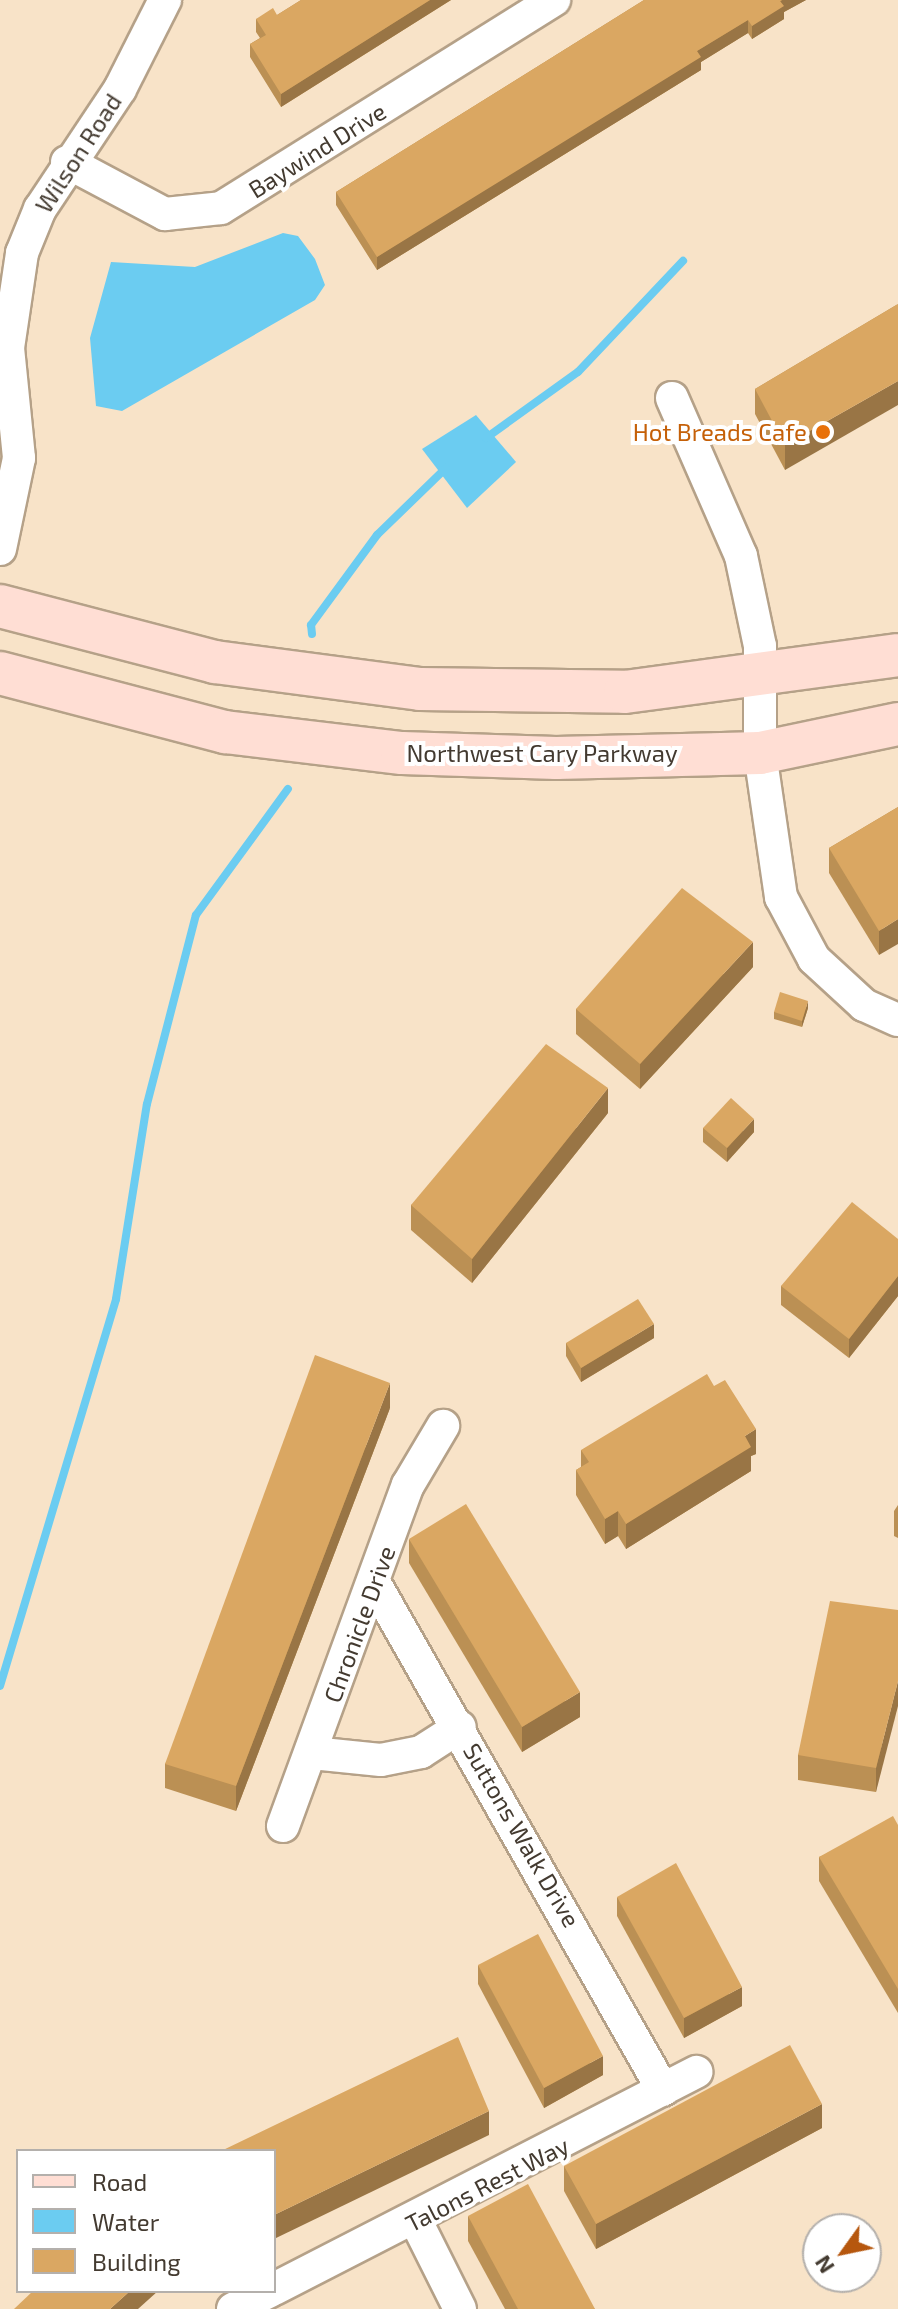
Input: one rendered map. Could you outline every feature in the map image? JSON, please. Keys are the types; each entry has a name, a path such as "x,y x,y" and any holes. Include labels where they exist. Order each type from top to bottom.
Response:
{"main road":[{"path":"0,606 215,662 420,689 625,692 760,679 898,655"},
{"name":"Northwest Cary Parkway","path":"0,673 225,732 402,753 556,758 760,753 898,724"}],"street":[{"name":"Wilson Road","path":"0,549 19,458 8,348 12,297 40,209 67,162 120,89 165,0"},
{"name":"Baywind Drive","path":"67,162 165,214 221,208 554,0"},
{"path":"672,398 741,556 760,679 760,753 781,897 793,927 836,982 898,1020"},
{"name":"Chronicle Drive","path":"283,1826 375,1584 408,1485 443,1426"},
{"name":"Suttons Walk Drive","path":"375,1584 460,1727 663,2090"},
{"path":"312,1753 381,1760 421,1752 460,1727"},
{"name":"Talons Rest Way","path":"276,2288 416,2221 697,2072"},
{"path":"416,2221 460,2309"},
{"name":"Talons Rest Way","path":"233,2309 266,2293"}],"water":[{"path":"283,233 298,236 315,259 325,285 315,300 122,411 96,406 90,338 111,262 195,267"},
{"path":"476,415 516,462 467,508 422,449"}],"building":[{"path":"301,0 430,0 281,94 250,44 266,35 256,19 273,8 277,15"},
{"path":"644,0 782,0 784,6 752,26 748,20 697,51 701,57 377,257 336,192"},
{"path":"898,304 898,381 785,445 755,389"},
{"path":"898,807 898,919 879,931 829,848"},
{"path":"682,888 753,942 640,1064 576,1009"},
{"path":"780,992 808,1001 802,1021 774,1012"},
{"path":"546,1044 608,1088 472,1259 411,1205"},
{"path":"731,1098 754,1119 727,1148 703,1128"},
{"path":"852,1202 898,1239 898,1276 849,1339 781,1286"},
{"path":"638,1299 654,1324 581,1368 566,1343"},
{"path":"315,1355 390,1383 236,1786 165,1764"},
{"path":"707,1374 714,1386 725,1380 756,1429 745,1436 751,1447 626,1524 618,1511 605,1519 576,1470 589,1462 581,1450"},
{"path":"466,1504 580,1692 522,1727 409,1539"},
{"path":"830,1601 898,1610 898,1681 876,1768 798,1755"},
{"path":"893,1816 898,1825 898,1989 819,1857"},
{"path":"676,1863 742,1987 684,2018 617,1897"},
{"path":"538,1934 603,2056 544,2088 478,1965"},
{"path":"458,2037 489,2111 276,2214 276,2149 225,2149"},
{"path":"790,2045 822,2104 596,2224 564,2166"},
{"path":"528,2184 595,2309 518,2309 468,2216"},
{"path":"31,2293 128,2293 110,2309 14,2309"}],"waterway":[{"path":"486,438 578,372 683,261"},
{"path":"312,634 311,625 377,535 446,468"},
{"path":"0,1686 116,1299 147,1104 196,915 288,789"}],"place":[{"name":"Hot Breads Cafe","path":"823,432"}]}
